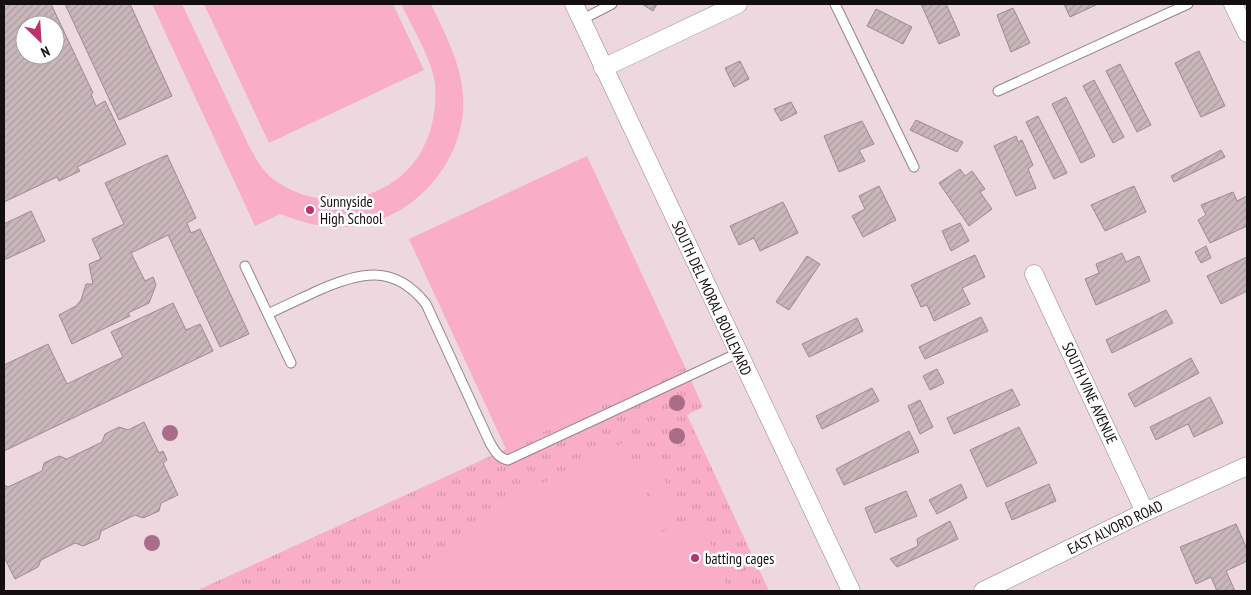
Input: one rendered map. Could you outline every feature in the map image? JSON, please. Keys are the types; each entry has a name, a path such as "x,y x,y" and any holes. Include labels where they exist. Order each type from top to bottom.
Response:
{"street":[{"name":"SOUTH DEL MORAL BOULEVARD","path":"574,4 851,591"},
{"path":"603,68 738,4"},
{"path":"1233,4 1247,33"},
{"name":"SOUTH VINE AVENUE","path":"1034,274 1145,512"},
{"name":"EAST ALVORD ROAD","path":"983,591 1145,512 1247,466"}],"lane":[{"path":"581,20 612,4"},
{"path":"835,4 914,167"},
{"path":"998,91 1188,4"},
{"path":"245,266 291,363"},
{"path":"268,314 352,277 369,274 389,276 406,283 417,292 426,304 496,454 502,459 508,460 738,353"}],"green space":[{"path":"152,4 182,4 247,142 265,172 291,190 310,197 330,199 370,194 388,185 404,173 423,149 433,122 435,84 426,54 401,4 431,4 456,60 462,84 462,118 457,140 448,160 436,179 420,195 402,209 382,219 350,227 330,227 300,221 280,214 255,226"},
{"path":"204,4 393,4 424,70 269,143"},
{"path":"587,156 685,367 506,449 409,239"},
{"path":"685,367 703,407 687,415 769,591 196,591"},
{"path":"625,442 662,532 699,514 727,585 712,591 413,591 466,527 582,461"},
{"path":"654,455 677,507 658,516 639,463"}],"building":[{"path":"4,4 51,4 56,15 15,15 15,65 65,65 65,34 93,93 91,94 96,106 105,101 126,144 77,167 80,171 59,181 57,177 4,202"},
{"path":"65,4 130,4 172,96 119,120"},
{"path":"642,4 657,4 653,11"},
{"path":"921,4 946,4 960,35 939,44"},
{"path":"1064,4 1098,4 1070,17"},
{"path":"1013,8 1030,43 1011,52 997,15"},
{"path":"876,9 912,27 903,44 867,26"},
{"path":"1199,51 1225,106 1201,117 1175,63"},
{"path":"740,61 749,79 734,87 725,68"},
{"path":"1120,64 1151,125 1137,132 1106,71"},
{"path":"1094,80 1124,137 1113,143 1083,86"},
{"path":"1066,97 1095,156 1081,163 1052,104"},
{"path":"791,102 797,113 781,121 774,109"},
{"path":"1038,116 1067,173 1054,179 1026,122"},
{"path":"916,120 963,142 957,152 910,130"},
{"path":"862,121 874,144 859,150 865,161 839,172 824,136"},
{"path":"1016,136 1018,142 1022,140 1033,165 1028,169 1036,188 1016,196 994,146"},
{"path":"1221,150 1225,157 1174,182 1171,176"},
{"path":"167,155 196,218 187,223 191,233 200,229 249,334 220,347 168,235 131,253 145,281 153,277 156,285 149,303 128,313 130,316 72,344 59,315 76,306 81,300 86,284 93,284 89,264 101,259 92,239 124,224 105,183"},
{"path":"960,169 965,176 972,171 985,189 980,192 992,209 969,226 939,183"},
{"path":"879,186 896,220 863,237 852,216 865,209 859,196"},
{"path":"1134,186 1146,212 1105,231 1091,205"},
{"path":"1233,192 1237,201 1247,196 1247,226 1210,243 1198,220 1206,215 1201,205"},
{"path":"783,202 798,233 760,251 754,238 739,245 730,226"},
{"path":"31,211 45,241 4,260 4,224"},
{"path":"960,223 969,241 951,251 942,231"},
{"path":"1206,246 1211,258 1201,263 1195,252"},
{"path":"1122,253 1126,262 1139,256 1150,281 1096,305 1085,279 1099,273 1096,264"},
{"path":"975,255 985,277 962,288 970,304 934,321 927,305 921,307 911,285"},
{"path":"807,256 820,264 789,310 776,302"},
{"path":"1247,257 1247,291 1221,304 1207,276"},
{"path":"173,303 186,330 200,324 213,351 4,451 4,365 48,344 67,384 123,357 111,332"},
{"path":"1166,310 1173,323 1112,353 1106,340"},
{"path":"981,317 988,331 925,359 919,347"},
{"path":"857,318 863,331 809,357 802,344"},
{"path":"1191,358 1199,373 1135,407 1128,394"},
{"path":"937,369 944,383 930,390 923,376"},
{"path":"872,388 879,401 822,429 816,416"},
{"path":"1012,389 1020,405 954,434 947,418"},
{"path":"1210,397 1223,423 1194,437 1188,424 1156,440 1150,427"},
{"path":"920,400 933,427 920,434 908,406"},
{"path":"144,422 159,453 163,451 167,460 163,463 178,495 161,503 159,511 143,518 135,515 101,531 99,539 83,546 75,543 41,560 38,567 15,579 4,557 4,485 8,487 42,471 44,463 59,456 67,459 102,442 105,434 119,427 128,430"},
{"path":"1019,427 1037,463 987,487 970,450"},
{"path":"909,431 919,452 844,485 836,469"},
{"path":"961,484 967,498 937,514 929,500"},
{"path":"1049,484 1056,501 1012,520 1005,503"},
{"path":"906,491 917,516 875,533 865,508"},
{"path":"950,521 958,539 897,567 890,559 918,546 917,539"},
{"path":"1236,524 1247,549 1247,561 1226,571 1235,591 1217,591 1211,577 1196,584 1180,547"}],"place":[{"name":"Sunnyside High School","path":"310,210"},
{"name":"batting cages","path":"695,558"}]}
